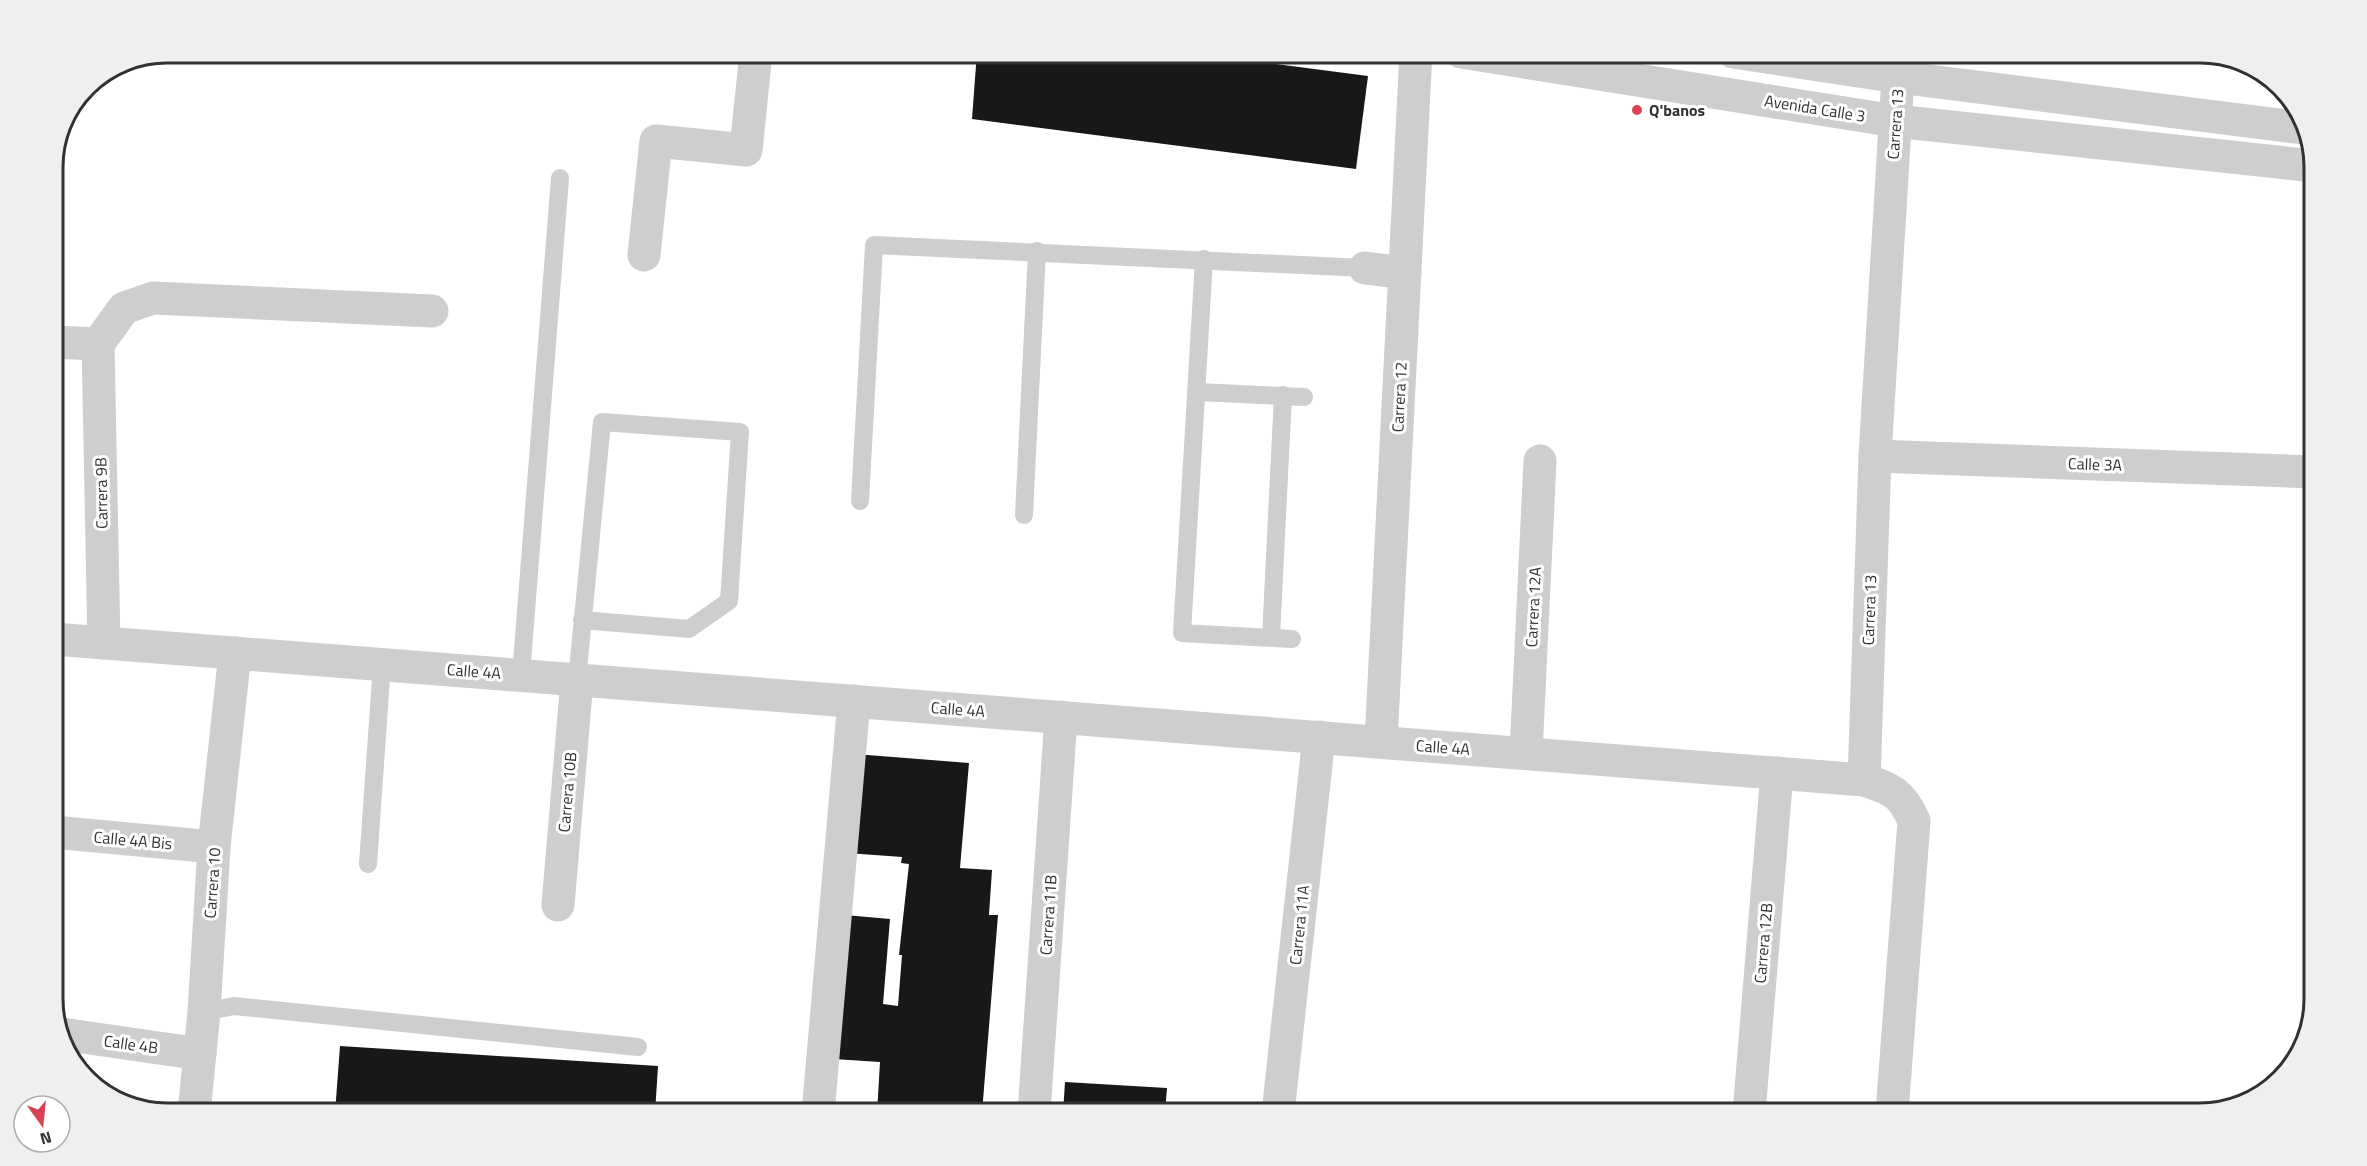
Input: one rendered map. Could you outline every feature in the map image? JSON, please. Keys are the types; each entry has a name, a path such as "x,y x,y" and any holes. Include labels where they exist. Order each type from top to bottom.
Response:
{"street":[{"path":"644,255 656,141 746,150 755,63"},
{"name":"Carrera 12","path":"1381,742 1415,63"},
{"name":"Avenida Calle 3","path":"1530,63 1895,121 2304,165"},
{"path":"1806,63 1898,77 2295,127"},
{"name":"Carrera 13","path":"1864,780 1875,456 1898,77"},
{"path":"1365,268 1405,273"},
{"path":"63,342 98,344 124,308 153,298 432,311"},
{"name":"Carrera 9B","path":"98,344 104,643"},
{"name":"Calle 3A","path":"1875,456 2304,472"},
{"name":"Carrera 12A","path":"1526,753 1540,461"},
{"name":"Calle 4A","path":"63,640 1864,780"},
{"name":"Carrera 10","path":"195,1103 204,1012 214,847 235,653"},
{"name":"Carrera 10B","path":"558,905 577,680"},
{"path":"819,1103 854,701"},
{"name":"Carrera 11B","path":"1035,1103 1061,717"},
{"name":"Carrera 11A","path":"1279,1103 1319,737"},
{"name":"Carrera 12B","path":"1750,1103 1777,773"},
{"path":"1864,780 1892,789 1907,804 1914,821 1893,1103"},
{"name":"Calle 4A Bis","path":"63,833 214,847"},
{"name":"Calle 4B","path":"70,1035 200,1054"}],"lane":[{"path":"521,675 560,178"},
{"path":"860,501 874,245 1365,268"},
{"path":"1024,514 1037,251"},
{"path":"1204,259 1182,633 1292,639"},
{"path":"1197,392 1304,397"},
{"path":"1271,637 1283,395"},
{"path":"577,680 582,620 602,422 741,432 729,601 689,629 582,620"},
{"path":"368,864 382,664"},
{"path":"204,1012 234,1006 638,1047"}],"building":[{"path":"976,63 1267,63 1368,76 1356,169 972,119"},
{"path":"855,754 969,763 960,868 992,870 989,915 998,915 983,1103 878,1103 880,1062 834,1059 845,915 890,919 883,1004 898,1006 902,955 899,955 909,864 901,863 902,857 847,853"},
{"path":"340,1046 658,1066 656,1103 336,1103"},
{"path":"1065,1082 1167,1088 1166,1103 1064,1103"}],"place":[{"name":"Q'banos","path":"1637,110"}]}
